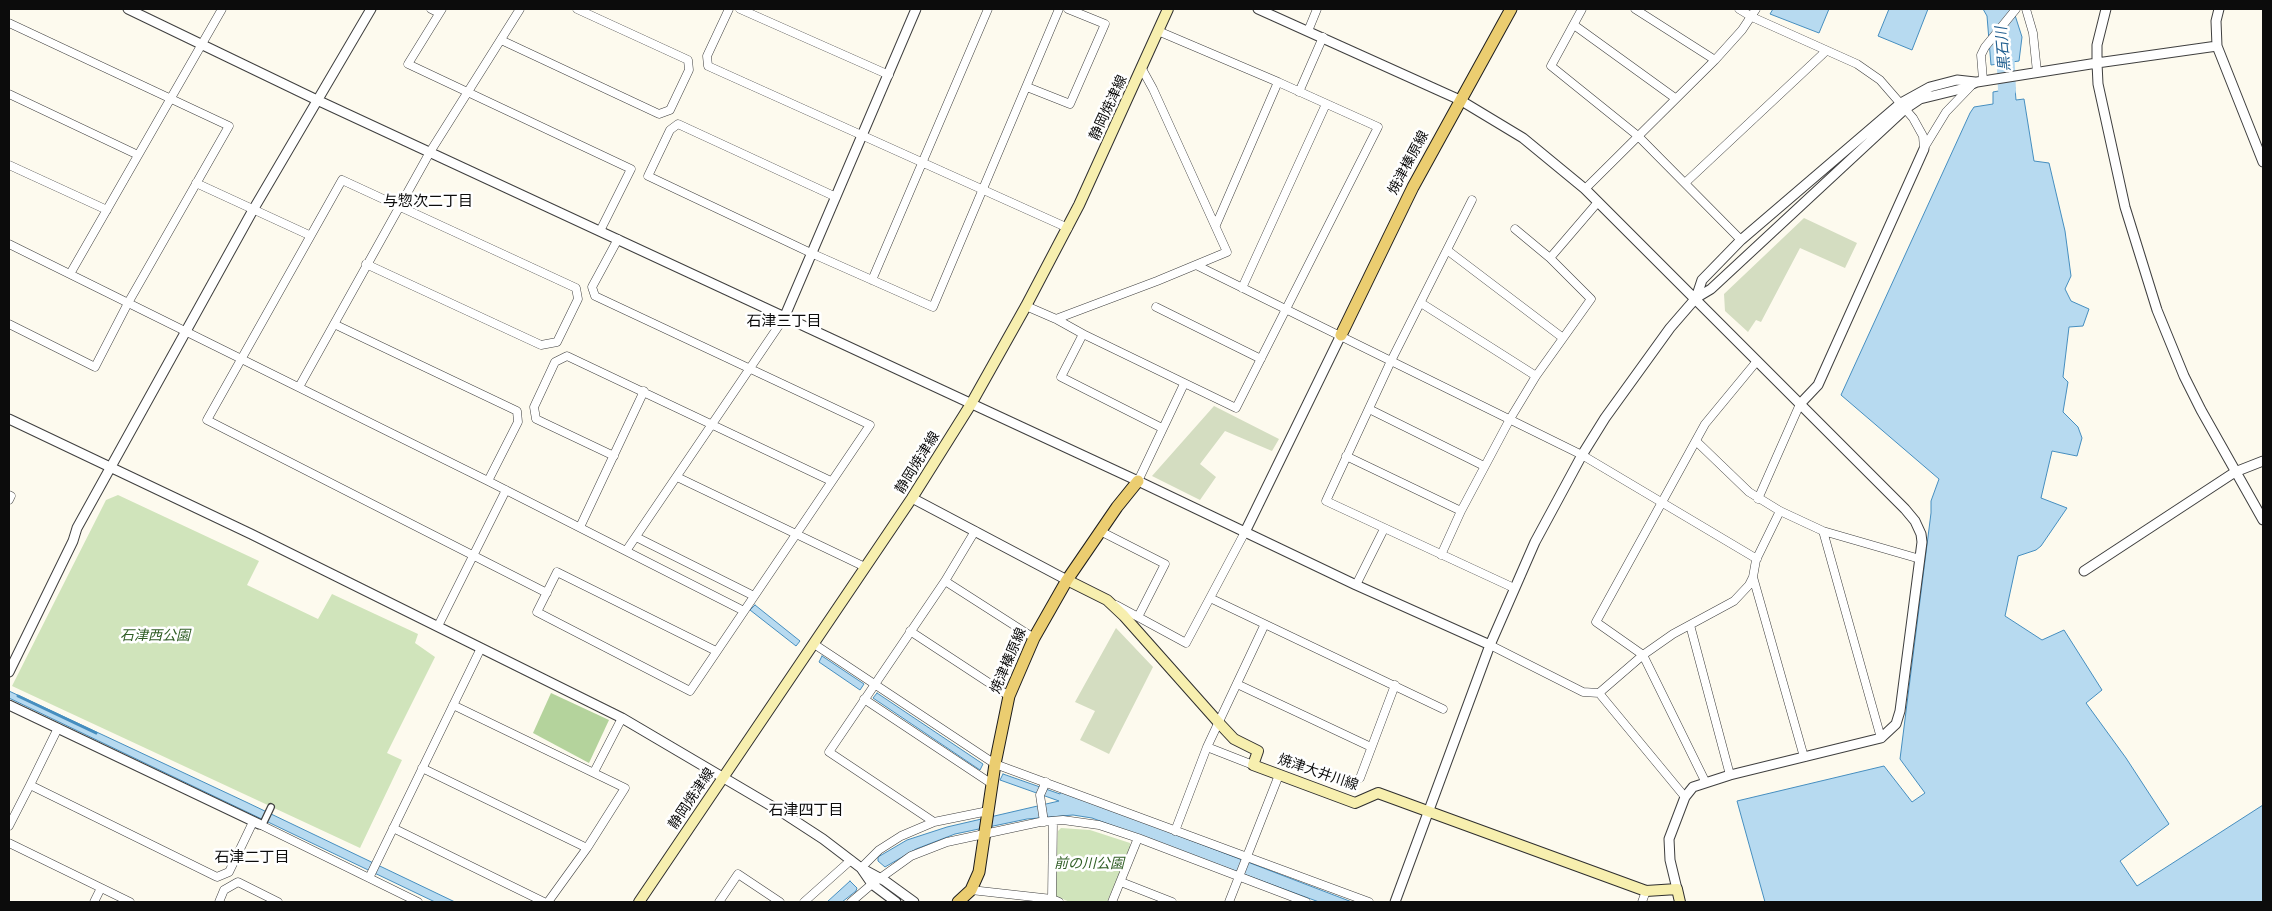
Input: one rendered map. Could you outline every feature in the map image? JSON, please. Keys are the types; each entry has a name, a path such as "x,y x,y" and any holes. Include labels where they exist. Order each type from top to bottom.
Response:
{"main road":[{"name":"静岡焼津線","path":"639,902 912,498 971,404 1068,228 1168,9"},
{"name":"焼津榛原線","path":"1340,335 1413,187 1511,9"},
{"name":"焼津榛原線","path":"958,902 971,890 979,872 994,773 1009,696 1034,638 1067,580 1100,531 1138,481"},
{"path":"1067,580 1107,600 1124,616 1234,739 1258,751 1253,765"},
{"name":"焼津大井川線","path":"1253,765 1355,803 1378,794 1646,891 1677,889"},
{"path":"1677,889 1680,902"}],"street":[{"path":"128,9 317,100 1138,481 1356,585 1490,645 1583,692 1598,693 1643,655 1673,634 1734,601 1749,585 1757,559 1780,511"},
{"path":"70,274 222,9"},
{"path":"9,672 73,540 77,528 253,210 371,9"},
{"path":"430,9 441,11 408,64 631,169 600,230"},
{"path":"299,387 430,152 520,9"},
{"path":"501,40 659,114 670,110 689,70 688,60 577,9"},
{"path":"729,9 707,56 708,66 1068,228"},
{"path":"740,9 889,74"},
{"path":"626,551 784,318 889,74 914,9"},
{"path":"872,280 988,9"},
{"path":"836,197 678,124 670,130 648,176 811,253 933,307 1059,9"},
{"path":"1027,87 1070,104 1105,24 1068,9"},
{"path":"1258,9 1460,100 1523,138 1585,189 1696,298 1915,521 1921,534 1920,559 1900,710 1896,724 1881,738 1705,781 1694,787 1685,797 1670,839 1670,860 1677,889"},
{"path":"1308,31 1317,9"},
{"path":"1582,9 1551,66 1638,136 1741,240"},
{"path":"1635,9 1715,60"},
{"path":"1739,9 1752,17 1857,64 1880,80 1903,106 1923,136 1924,149"},
{"path":"1585,189 1715,60 1752,17 1756,9"},
{"path":"1983,81 1981,54 2015,9"},
{"path":"2026,9 2033,33 2037,72"},
{"path":"2106,9 2097,45 2098,84 2114,162 2130,224 2154,301 2184,376 2263,520"},
{"path":"2219,9 2216,21 2217,46 2263,162"},
{"path":"9,23 229,126 128,303 95,367 9,324"},
{"path":"1574,25 1675,98"},
{"path":"1026,306 1236,408 1378,127 1158,31"},
{"path":"1299,92 1323,38"},
{"path":"1696,298 1702,280 1741,240 1903,106 1930,87 1957,80 1983,81 2217,46"},
{"path":"1685,183 1826,51"},
{"path":"1056,319 1227,252 1154,89 1142,69"},
{"path":"1758,499 1800,404 1818,385 1924,149 1946,112 1983,81"},
{"path":"1216,225 1278,82"},
{"path":"9,94 138,155"},
{"path":"1242,288 1326,104"},
{"path":"1395,902 1490,645 1535,542 1582,455 1611,410 1670,328 1696,298 1711,289 1903,106"},
{"path":"9,165 107,210"},
{"path":"366,264 541,345 557,342 578,300 576,288 342,180 309,235 207,420 547,593"},
{"path":"196,183 309,235"},
{"path":"1472,200 1391,361 1326,501 1514,588"},
{"path":"1550,258 1598,202"},
{"path":"1442,555 1461,511 1510,419 1536,376 1591,300 1550,258 1515,229"},
{"path":"618,239 592,287 595,296 870,425 690,691 537,612 557,572 716,651"},
{"path":"9,244 488,481 744,611"},
{"path":"1448,250 1563,338"},
{"path":"1196,265 1582,455 1757,559"},
{"path":"1421,303 1536,376"},
{"path":"1156,307 1261,359"},
{"path":"334,324 517,411 518,422 488,481"},
{"path":"1083,334 1061,377 1162,428"},
{"path":"1107,600 1186,643 1245,532 1340,335"},
{"path":"614,456 536,419 534,407 555,362 567,356 831,481"},
{"path":"1705,781 1643,655 1596,622 1704,424 1757,361"},
{"path":"1138,481 1184,384"},
{"path":"580,528 644,392"},
{"path":"1369,410 1484,466"},
{"path":"9,419 438,626 622,718 780,811 861,868 881,878 914,902"},
{"path":"1696,441 1758,499 1780,511 1823,531 1920,559"},
{"path":"1346,456 1461,511"},
{"path":"2084,572 2235,472 2263,461"},
{"path":"677,477 865,567"},
{"path":"438,626 506,490"},
{"path":"9,495 11,496 9,500"},
{"path":"912,498 1067,580"},
{"path":"1356,585 1384,529"},
{"path":"934,822 829,752 945,580 974,531"},
{"path":"1100,531 1165,564 1138,617"},
{"path":"1823,531 1881,738"},
{"path":"636,537 754,596"},
{"path":"1753,577 1804,757"},
{"path":"945,580 1034,638"},
{"path":"1210,598 1264,626 1395,685 1443,709"},
{"path":"1690,625 1730,775"},
{"path":"1175,831 1207,747 1264,626"},
{"path":"910,631 1009,696"},
{"path":"814,644 874,684 994,773"},
{"path":"370,876 481,648"},
{"path":"1237,684 1371,747"},
{"path":"1360,778 1395,685"},
{"path":"1598,693 1685,797"},
{"path":"864,699 994,773 1045,784 1369,902"},
{"path":"9,705 370,876 418,902"},
{"path":"453,705 625,788 587,848 548,902"},
{"path":"594,772 622,718"},
{"path":"9,826 58,728"},
{"path":"1207,747 1253,765"},
{"path":"422,768 587,848"},
{"path":"1229,902 1279,774"},
{"path":"1044,821 1041,799 1045,784"},
{"path":"30,785 217,877 229,872 258,824 271,807"},
{"path":"861,868 880,850 894,841 934,822 988,813"},
{"path":"851,902 872,884 911,856 947,842 986,832 1044,821 1072,821 1099,825 1138,838 1306,902"},
{"path":"971,890 1055,900 1053,821"},
{"path":"393,828 544,902"},
{"path":"1112,902 1138,838"},
{"path":"9,843 130,902"},
{"path":"804,902 851,860"},
{"path":"861,868 872,884 896,902"},
{"path":"719,902 738,874 780,902"},
{"path":"218,902 224,890 238,882 278,902"},
{"path":"1120,882 1172,902"},
{"path":"94,902 101,888"},
{"path":"1642,902 1646,891"}],"green space":[{"path":"1804,218 1857,243 1845,268 1800,248 1761,322 1756,320 1748,332 1725,311 1724,294"},
{"path":"1214,406 1279,439 1272,451 1225,431 1200,464 1216,477 1200,500 1152,476"},
{"name":"石津西公園","path":"118,495 259,561 247,585 318,619 332,594 418,634 415,643 435,657 387,753 402,760 360,848 12,686 106,500"},
{"path":"1116,628 1153,667 1109,754 1080,740 1095,711 1075,702"},
{"path":"551,693 609,720 589,763 533,733"},
{"name":"前の川公園","path":"1061,828 1090,830 1130,843 1130,848 1107,902 1070,902 1055,896 1058,831"}],"water":[{"path":"1773,9 1829,9 1819,33 1770,14"},
{"path":"1889,9 1928,9 1912,50 1878,36"},
{"path":"1983,9 2013,9 2022,37 2019,61 1991,65 1987,16"},
{"path":"2015,88 2016,100 2024,99 2034,161 2049,163 2065,231 2071,276 2065,289 2071,301 2089,309 2083,326 2069,327 2063,377 2068,382 2063,412 2078,427 2082,438 2077,456 2052,451 2041,498 2067,508 2041,546 2036,550 2018,556 2005,616 2042,640 2064,630 2102,690 2086,703 2126,758 2169,824 2120,861 2137,886 2263,805 2263,902 1765,902 1737,801 1884,766 1912,802 1925,793 1900,759 1931,501 1939,479 1841,395 1970,113 1974,107 1993,104 1993,92"},
{"path":"755,605 800,641 796,646 750,610"},
{"path":"822,656 864,684 860,690 819,662"},
{"path":"9,691 455,902 435,902 9,698"},
{"path":"877,693 983,764 980,770 873,698"},
{"path":"1003,774 1060,794 1062,791 1352,902 1319,902 1092,818 1073,815 1027,819 955,834 916,849 885,867 878,861 878,857 907,840 947,827 1059,801 1000,780"},
{"path":"850,881 857,888 856,891 842,902 827,902"}],"waterway":[{"name":"黒石川","path":"1997,9 2004,25 2007,90"},
{"path":"18,696 96,733"}],"district":[{"name":"与惣次二丁目","path":"428,202"},
{"name":"石津三丁目","path":"784,322"},
{"name":"石津四丁目","path":"806,811"},
{"name":"石津二丁目","path":"252,858"}]}
